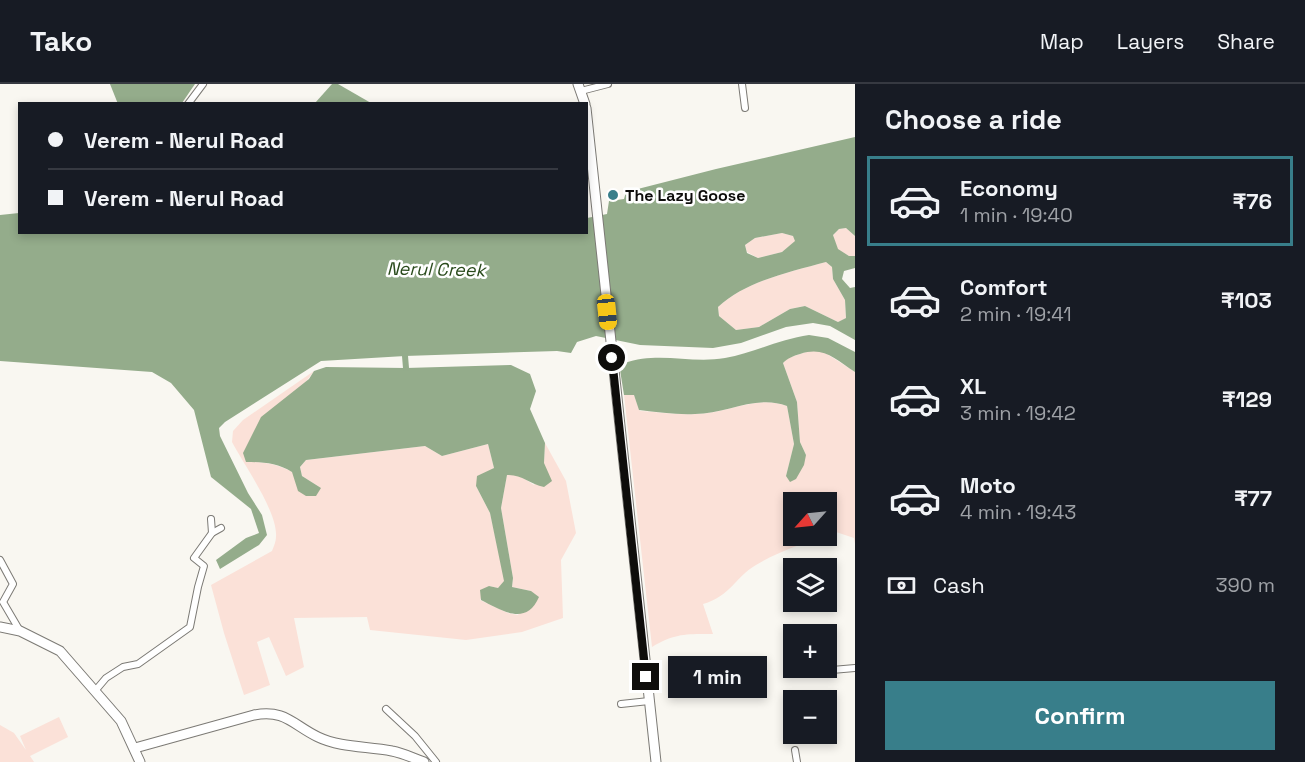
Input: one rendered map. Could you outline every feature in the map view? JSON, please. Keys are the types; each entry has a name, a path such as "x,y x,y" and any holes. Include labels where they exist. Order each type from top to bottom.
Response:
{"main road":[{"path":"579,87 584,102"},
{"path":"588,130 656,762"},
{"path":"0,627 20,631 60,651 121,721 140,762"},
{"path":"135,748 272,712 328,741 392,751 424,762"}],"street":[{"path":"190,102 203,84"},
{"path":"579,87 608,84"},
{"path":"742,84 745,108"},
{"path":"211,519 212,533"},
{"path":"95,691 106,678 123,667 138,663 190,627 204,566 194,558 212,533 221,528"},
{"path":"0,560 13,584 3,602 20,631"},
{"path":"837,670 855,668"},
{"path":"621,704 650,701"},
{"path":"386,709 415,736 436,762"},
{"path":"795,750 797,762"}],"shaded area":[{"path":"846,228 855,236 855,256 849,256 837,249 833,235 839,229"},
{"path":"782,233 793,236 796,241 782,252 758,258 747,252 745,245 755,238"},
{"path":"826,262 832,267 833,279 845,300 846,318 838,322 805,306 790,309 759,327 736,330 719,316 718,307 742,290 769,278"},
{"path":"812,350 824,352 855,372 855,544 854,538 837,532 837,492 783,492 783,546 798,546 764,560 749,570 726,592 703,604 713,634 681,635 652,647 624,395 634,395 640,411 675,414 707,413 765,402 787,406 794,444 786,476 806,455 800,442 797,402 783,363 788,358"},
{"path":"314,371 246,462 268,463 277,466 321,488 302,476 300,467 306,460 425,446 442,456 488,444 494,468 476,486 490,513 505,581 498,588 489,586 480,600 508,613 518,615 531,591 512,587 513,578 501,508 507,474 517,474 534,485 544,463 545,443 566,481 576,533 561,560 563,618 522,632 466,640 370,630 367,617 294,618 304,667 286,676 269,637 257,642 270,685 244,695 211,585 272,551 276,537 272,515 266,502 232,442 233,431 243,420"},
{"path":"59,717 68,737 30,756 34,762 0,762 0,725 14,733 26,750 20,736"}],"water":[{"path":"110,84 195,84 183,102 117,102"},
{"path":"332,84 338,84 369,102 316,102"},
{"name":"Nerul Creek","path":"855,137 855,236 846,228 839,229 833,235 838,249 849,256 855,256 855,268 844,271 842,279 850,288 855,287 855,340 830,326 813,323 786,327 741,343 713,348 640,345 596,336 577,342 571,353 557,351 321,361 219,428 220,436 248,493 262,515 267,535 259,545 220,569 216,560 246,538 259,533 251,509 211,477 194,410 171,383 152,372 0,361 0,215 18,213 18,234 588,234 588,218 607,214 609,201 624,199 626,192","holes":["782,233 793,236 795,241 782,252 758,258 747,253 745,245 755,238","826,262 832,267 833,279 845,300 846,318 838,322 805,306 790,309 759,327 736,330 719,316 718,307 729,298 755,284"]},
{"path":"809,335 828,338 855,352 855,372 835,358 816,352 789,358 783,363 797,402 800,442 806,455 804,465 796,479 790,482 786,476 794,444 787,406 764,402 707,413 674,414 639,410 634,395 624,395 620,370 624,363 650,358 700,360 725,358"},
{"path":"511,365 530,374 536,391 530,409 545,443 544,463 552,481 544,487 517,476 507,475 501,508 513,578 512,587 531,591 539,597 527,612 513,614 481,600 480,590 489,586 498,588 504,581 490,513 476,486 477,476 494,468 488,444 442,456 425,446 306,460 300,467 302,476 321,488 316,496 306,496 298,491 292,472 286,469 270,464 246,462 243,453 261,417 309,379 314,371 326,367 406,368"}],"waterway":[{"path":"405,356 406,368"}],"place":[{"name":"The Lazy Goose","path":"613,195"}],"route":[{"path":"612,358 646,677"}]}
